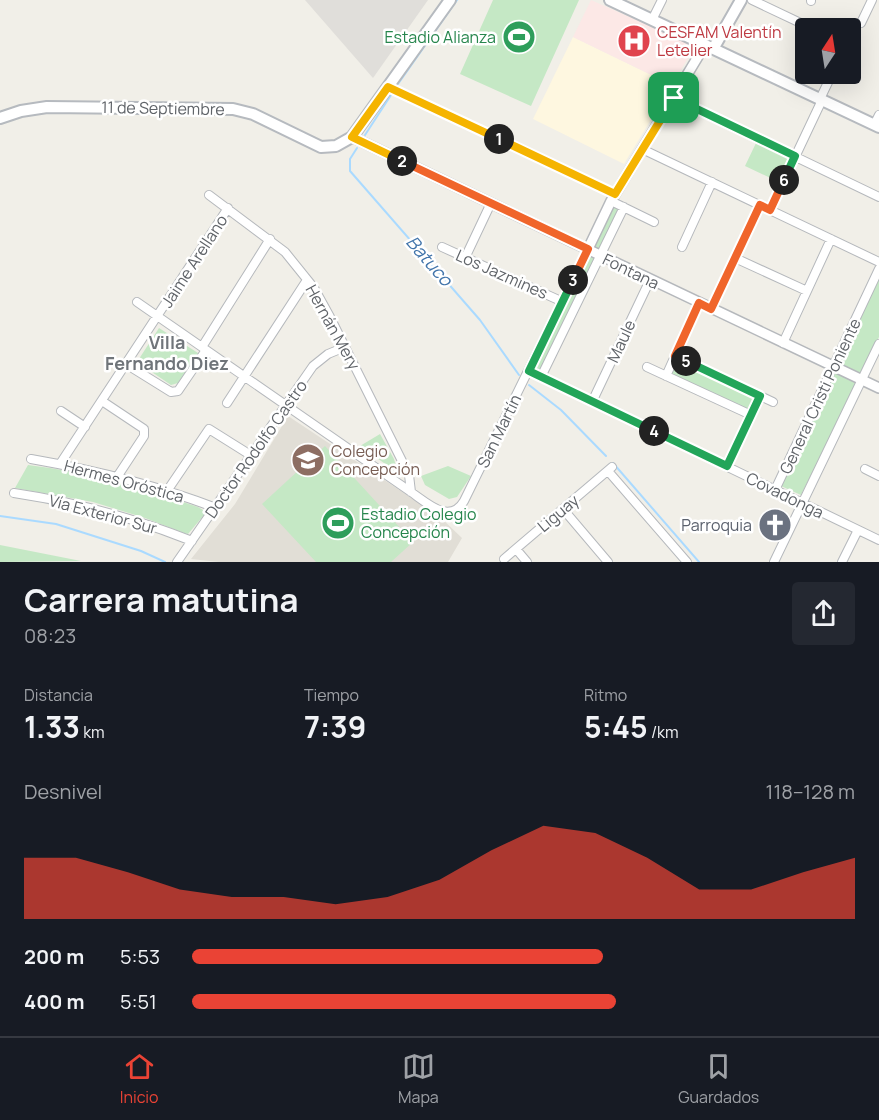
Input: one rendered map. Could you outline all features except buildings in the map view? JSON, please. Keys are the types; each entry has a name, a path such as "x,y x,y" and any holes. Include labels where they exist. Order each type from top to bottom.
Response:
{"main road":[{"path":"352,137 450,0"},
{"path":"610,0 628,4 652,20 821,100 877,122"},
{"name":"San Martín","path":"709,47 741,0"},
{"name":"11 de Septiembre","path":"0,118 21,111 47,107 223,108 253,114 321,147 336,146 352,137"}],"street":[{"path":"652,20 662,0"},
{"path":"752,0 795,20"},
{"path":"861,23 872,0"},
{"name":"San Martín","path":"411,492 442,512 456,510 464,501 613,197 674,98 709,47"},
{"path":"770,210 828,84"},
{"path":"388,87 613,197 624,207 654,222"},
{"path":"674,98 879,196"},
{"name":"Fontana","path":"352,137 879,388"},
{"path":"642,149 879,262"},
{"path":"682,247 712,182"},
{"name":"Hernán Mery","path":"209,195 285,252 307,280 330,317 409,475 411,492"},
{"path":"465,258 491,203"},
{"path":"711,309 760,205"},
{"path":"541,377 624,207"},
{"name":"Jaime Arellano","path":"60,464 228,208"},
{"path":"126,364 171,392 178,391 270,239"},
{"path":"783,343 831,239"},
{"name":"Los Jazmines","path":"442,247 563,302"},
{"path":"735,258 807,291"},
{"name":"General Cristi Poniente","path":"775,490 879,269"},
{"path":"227,403 307,280"},
{"name":"Maule","path":"592,402 650,280"},
{"path":"137,302 411,492"},
{"path":"666,376 699,303"},
{"path":"774,562 879,344"},
{"name":"Doctor Rodolfo Castro","path":"177,562 317,362 328,354 345,347"},
{"path":"675,356 773,402"},
{"path":"647,367 751,415"},
{"name":"Covadonga","path":"529,371 879,540"},
{"path":"727,466 760,396"},
{"path":"102,401 144,429 144,434 117,477"},
{"path":"61,411 85,427"},
{"path":"167,491 209,429 252,456"},
{"name":"Hermes Oróstica","path":"31,459 117,477 216,508"},
{"name":"Liguay","path":"504,560 610,469 687,562"},
{"path":"865,469 879,475"},
{"name":"Vía Exterior Sur","path":"14,493 98,509 192,541"},
{"path":"562,509 608,562"},
{"path":"842,562 858,530"},
{"path":"516,549 527,562"}],"shaded area":[{"path":"305,0 428,0 373,78"},
{"name":"CESFAM Valentín Letelier","path":"591,0 695,46 672,85 573,37"},
{"path":"573,37 672,85 624,164 533,119"},
{"name":"Colegio Concepción","path":"288,416 440,517 462,538 448,562 219,562 191,559 235,504"}],"green space":[{"name":"Estadio Alianza","path":"493,0 579,0 531,106 460,74"},
{"path":"756,143 789,157 777,181 745,166"},
{"path":"612,204 620,208 540,372 533,370"},
{"path":"879,279 879,337 801,495 781,486"},
{"path":"159,328 198,353 178,383 171,385 137,362"},
{"path":"677,359 758,397 750,413 670,374"},
{"path":"380,434 394,459 398,473 360,446"},
{"name":"Estadio Colegio Concepción","path":"325,446 413,542 391,562 316,562 262,504"},
{"path":"28,465 93,476 135,487 198,507 203,510 204,515 188,534 93,502 15,488"},
{"path":"448,466 471,476 457,497 449,499 425,485 421,476"},
{"path":"0,545 81,561 0,562"}],"waterway":[{"name":"Batuco","path":"398,84 457,0"},
{"name":"Batuco","path":"365,135 391,95"},
{"name":"Batuco","path":"357,148 350,159 350,171 480,320 519,375"},
{"name":"Batuco","path":"529,385 561,410 606,456"},
{"name":"Batuco","path":"613,463 699,562"},
{"path":"0,516 56,524 141,551 165,562"}],"place":[{"name":"Estadio Alianza","path":"519,37"},
{"name":"CESFAM Valentín Letelier","path":"634,41"},
{"name":"Colegio Concepción","path":"308,460"},
{"name":"Estadio Colegio Concepción","path":"338,523"},
{"name":"Parroquia","path":"775,525"}],"district":[{"name":"Villa Fernando Diez","path":"167,353"}],"route":[{"path":"388,87 615,194 674,98 795,156 770,210 760,205 711,309 699,303 675,356 760,396 727,466 529,371 588,249 352,137 388,87"}]}
